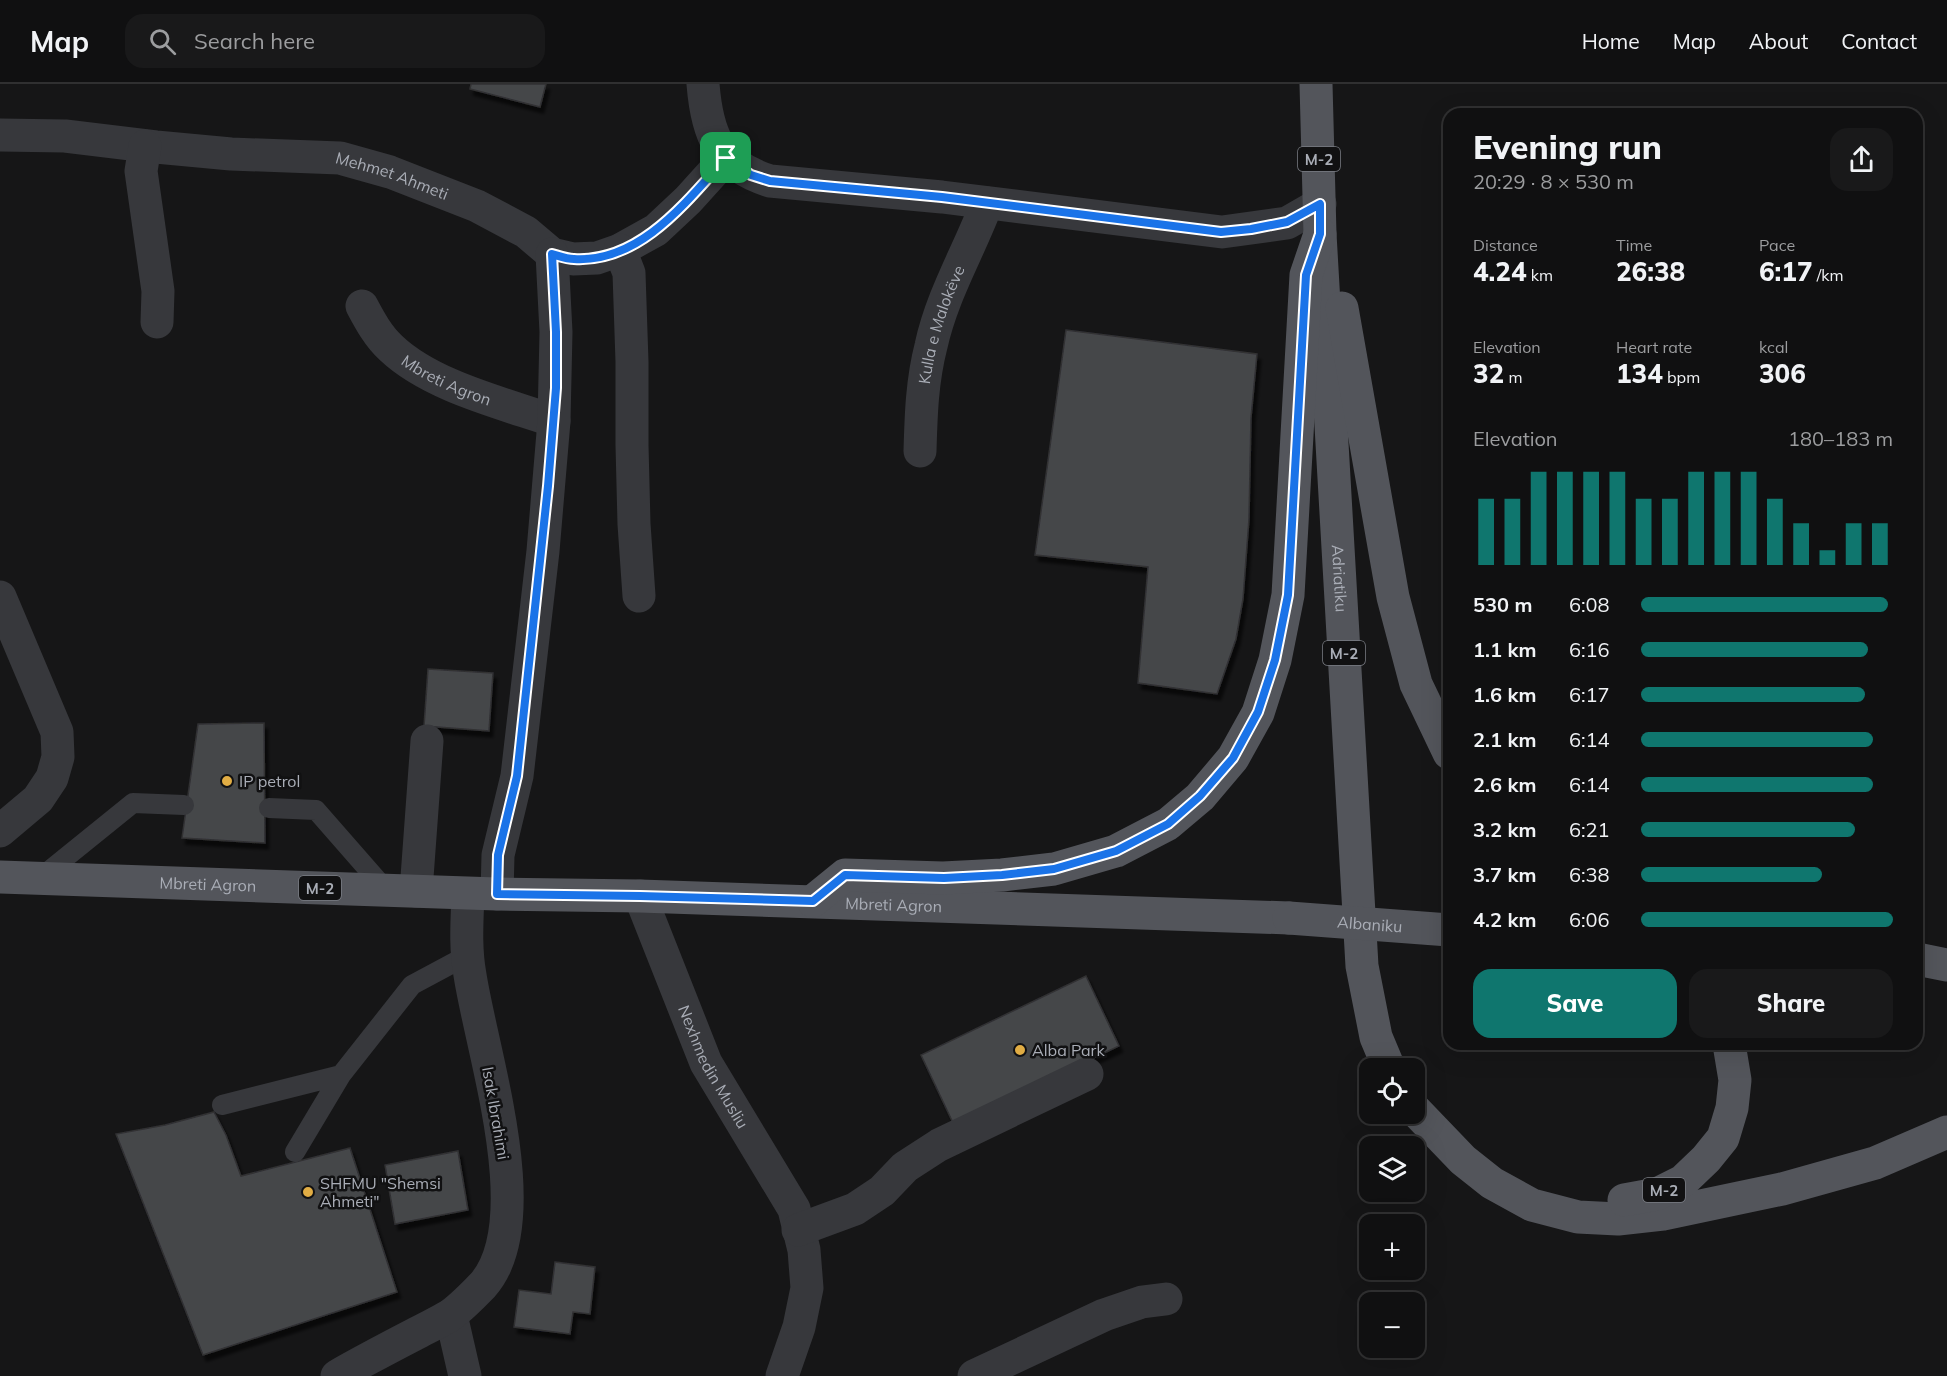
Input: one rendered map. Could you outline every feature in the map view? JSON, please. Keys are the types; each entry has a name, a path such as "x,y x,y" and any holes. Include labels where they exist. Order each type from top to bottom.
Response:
{"main road":[{"name":"Adriatiku","path":"1316,84 1320,219 1362,966 1376,1037 1385,1058"},
{"path":"1320,219 1334,263 1393,597 1416,684 1443,740"},
{"name":"M-2","path":"813,901 845,875 944,878 1002,875 1054,869 1116,851 1168,824 1200,796 1233,758 1258,712 1275,660 1288,595 1306,275 1320,219"},
{"name":"Mbreti Agron","path":"0,877 483,894 813,901 1289,918"},
{"name":"Albaniku","path":"1289,918 1443,930"},
{"path":"1923,960 1947,965"},
{"path":"1923,977 1947,980"},
{"name":"M-2","path":"1492,1184 1523,1184 1580,1200 1624,1200 1657,1194 1683,1181 1706,1159 1723,1137 1732,1108 1736,1080 1730,1050"},
{"path":"1425,1120 1463,1160 1492,1184 1532,1206 1578,1217 1618,1220 1663,1214 1782,1189 1875,1163 1947,1132"}],"street":[{"path":"703,84 705,109 715,139 726,158 751,175 770,181 942,197 1221,232 1320,219"},
{"name":"Mehmet Ahmeti","path":"0,135 65,136 231,154 340,158 390,172 477,206 526,232 552,254"},
{"path":"144,146 141,171 158,291 157,322"},
{"path":"483,894 498,855 517,776 543,551 554,421 556,332 552,254 573,259 597,258 620,250 657,230 726,158"},
{"name":"Kulla e Malokëve","path":"920,452 921,395 931,344 945,300 987,203"},
{"path":"620,250 628,273 632,363 633,501 639,596"},
{"name":"Mbreti Agron","path":"362,306 376,331 390,347 418,369 440,381 554,421"},
{"path":"0,597 54,723 57,732 58,757 52,778 39,799 0,831"},
{"path":"401,891 427,741"},
{"name":"Isak Ibrahimi","path":"337,1376 451,1315 493,1271 501,1251 506,1226 507,1182 503,1140 470,974 466,940 483,894"},
{"name":"Nexhmedin Musliu","path":"640,896 706,1063 794,1209 804,1251 807,1288 799,1327 782,1376"},
{"path":"798,1230 855,1209 882,1191 905,1167 939,1144 1087,1074"},
{"path":"974,1376 1104,1315 1142,1302 1166,1299"},
{"path":"451,1315 465,1376"}],"lane":[{"path":"39,879 133,803 184,805"},
{"path":"269,808 316,810 401,891"},
{"path":"295,1152 341,1075 412,985 468,955"},
{"path":"222,1104 341,1075"}],"building":[{"path":"471,84 546,84 540,107 470,89"},
{"path":"1066,330 1257,354 1251,418 1249,519 1243,599 1236,639 1217,694 1138,683 1148,567 1035,555"},
{"path":"428,669 493,673 489,731 424,726"},
{"name":"IP petrol","path":"264,723 265,843 182,838 198,724"},
{"name":"Alba Park","path":"1086,976 1119,1046 954,1125 921,1055"},
{"path":"214,1112 226,1135 241,1176 350,1148 397,1292 203,1355 116,1134 165,1125"},
{"path":"458,1151 468,1210 395,1224 385,1165"},
{"path":"555,1262 595,1267 590,1314 573,1312 570,1334 514,1327 519,1290 551,1294"}],"place":[{"name":"IP petrol","path":"227,781"},
{"name":"Alba Park","path":"1020,1050"},
{"name":"SHFMU \"Shemsi Ahmeti\"","path":"308,1192"}],"route":[{"path":"726,158 751,175 770,181 942,197 1221,232 1287,222 1320,204 1320,234 1306,275 1288,595 1275,660 1258,712 1233,758 1200,796 1168,824 1116,851 1054,869 944,878 845,875 813,901 497,894 498,855 517,776 543,551 556,388 552,254 573,259 597,258 635,243 657,230 726,158"}]}
